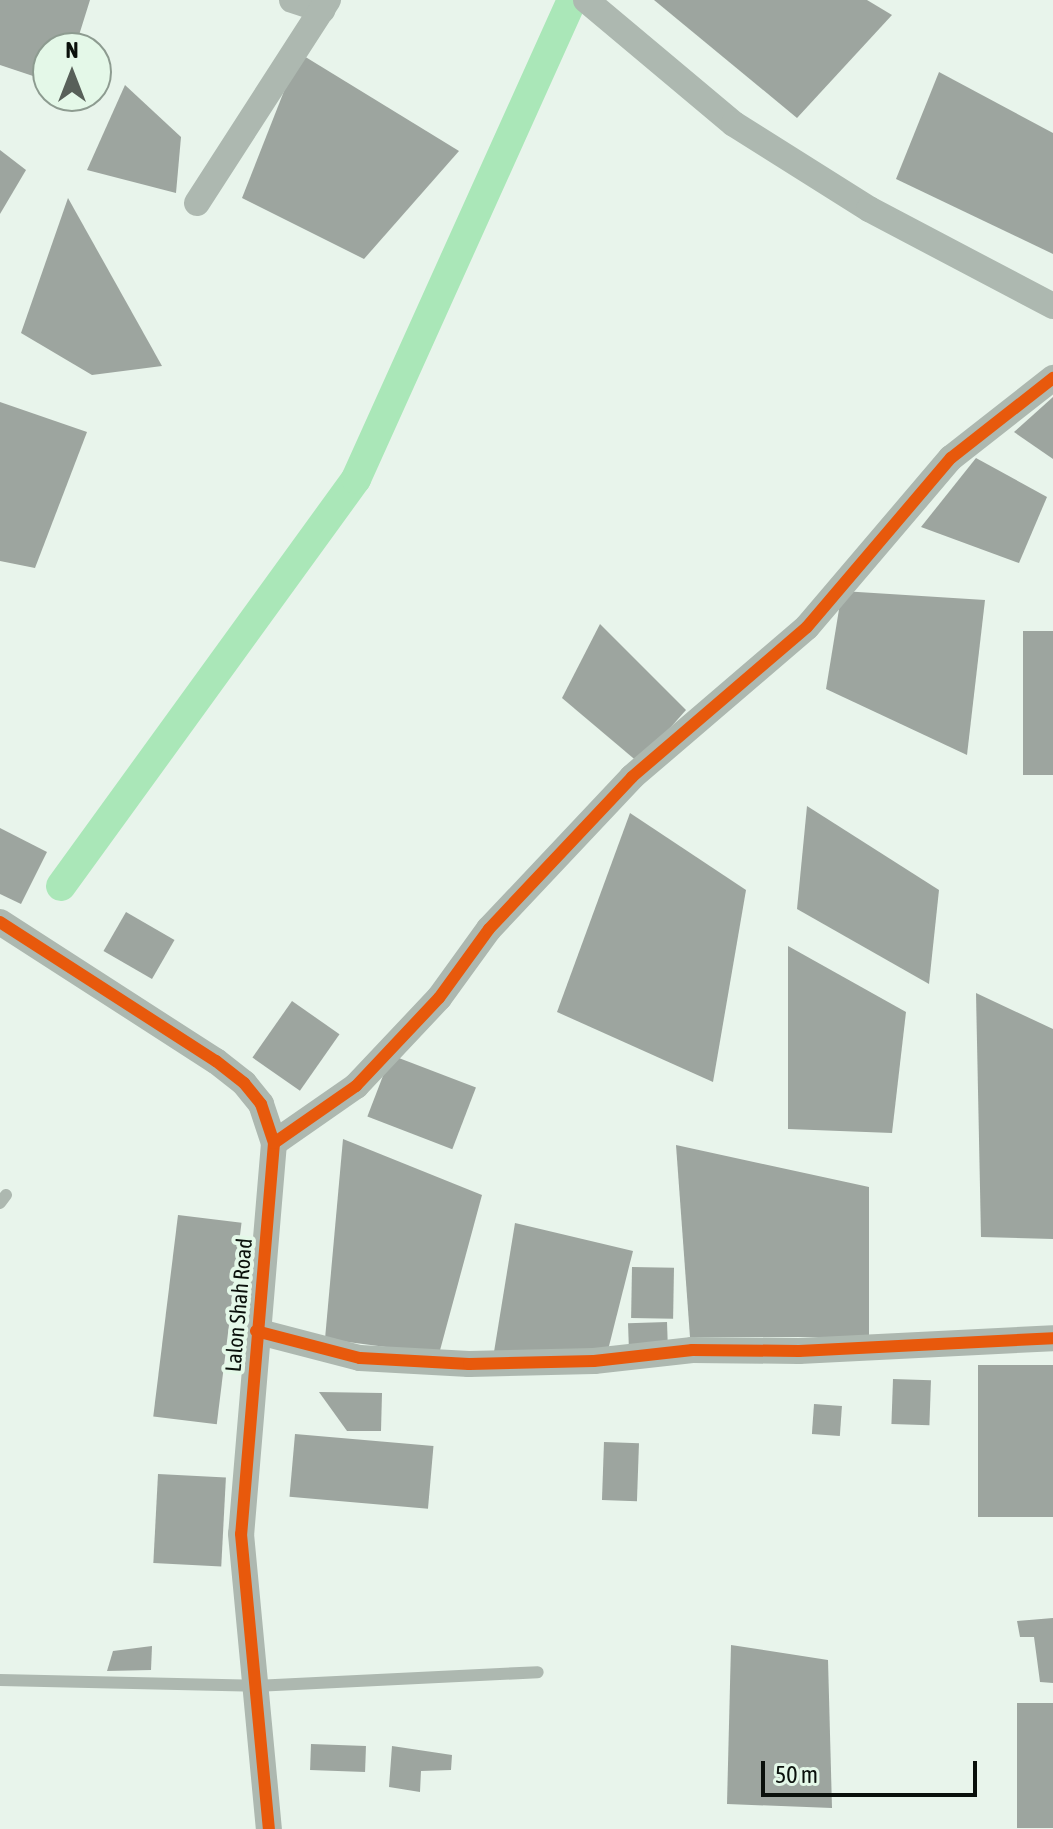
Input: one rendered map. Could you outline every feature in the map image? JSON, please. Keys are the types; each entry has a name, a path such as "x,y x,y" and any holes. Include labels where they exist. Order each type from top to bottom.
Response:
{"street":[{"path":"197,203 325,5 292,0"},
{"path":"586,0 734,124 869,209 1053,306"},
{"path":"274,1143 356,1086 439,998 489,929 632,777 807,627 951,458 1053,378"},
{"name":"Lalon Shah Road","path":"0,922 216,1061 244,1083 261,1104 274,1143 241,1534 269,1829"},
{"path":"256,1331 360,1358 469,1364 594,1361 705,1349 799,1351 1053,1338"}],"lane":[{"path":"0,1680 255,1686 538,1672"}],"building":[{"path":"0,0 90,0 80,32 32,32 32,76 0,65"},
{"path":"654,0 867,0 892,15 797,118"},
{"path":"299,53 459,151 364,259 242,198"},
{"path":"939,72 1053,133 1053,254 896,179"},
{"path":"125,85 181,137 176,193 87,170"},
{"path":"0,150 26,170 0,214"},
{"path":"68,198 162,366 92,375 21,333"},
{"path":"1053,397 1053,459 1014,432"},
{"path":"0,402 87,432 35,568 0,561"},
{"path":"976,458 1047,497 1019,563 921,527"},
{"path":"842,591 985,600 967,755 826,689"},
{"path":"600,624 686,710 639,763 562,698"},
{"path":"1023,631 1053,631 1053,775 1023,775"},
{"path":"807,806 939,890 929,984 797,909"},
{"path":"630,813 746,890 713,1082 557,1012"},
{"path":"0,828 47,852 21,904 0,894"},
{"path":"126,912 174,940 152,979 104,951"},
{"path":"788,946 906,1012 892,1133 788,1129"},
{"path":"976,993 1053,1029 1053,1239 981,1237"},
{"path":"292,1001 340,1034 300,1091 252,1058"},
{"path":"391,1055 476,1088 452,1149 367,1117"},
{"path":"343,1139 482,1195 439,1354 325,1339"},
{"path":"676,1145 869,1187 869,1337 690,1337"},
{"path":"178,1215 242,1223 217,1424 153,1416"},
{"path":"515,1223 633,1251 607,1354 494,1352"},
{"path":"632,1267 674,1268 673,1319 631,1318"},
{"path":"667,1322 668,1349 629,1350 628,1323"},
{"path":"978,1365 1053,1365 1053,1517 978,1517"},
{"path":"893,1379 931,1380 929,1425 891,1424"},
{"path":"319,1392 382,1393 381,1431 347,1431"},
{"path":"814,1404 842,1406 840,1436 812,1434"},
{"path":"295,1434 433,1446 428,1509 290,1497"},
{"path":"604,1442 639,1443 637,1501 602,1500"},
{"path":"158,1474 226,1478 221,1566 153,1563"},
{"path":"1053,1618 1053,1683 1040,1682 1034,1637 1020,1637 1017,1621"},
{"path":"731,1645 828,1660 832,1808 727,1804"},
{"path":"152,1646 151,1670 107,1671 113,1651"},
{"path":"1017,1703 1053,1703 1053,1828 1017,1828"},
{"path":"311,1744 366,1746 365,1772 310,1770"},
{"path":"392,1746 452,1755 451,1770 421,1771 420,1792 389,1787"}],"waterway":[{"path":"61,886 356,479 572,0"}],"cycle path":[{"path":"274,1143 356,1086 439,998 489,929 632,777 807,627 951,458 1053,378"},
{"path":"0,922 216,1061 244,1083 261,1104 274,1143 241,1534 269,1829"},
{"path":"256,1331 360,1358 469,1364 594,1361 692,1350 799,1351 1053,1338"}]}
